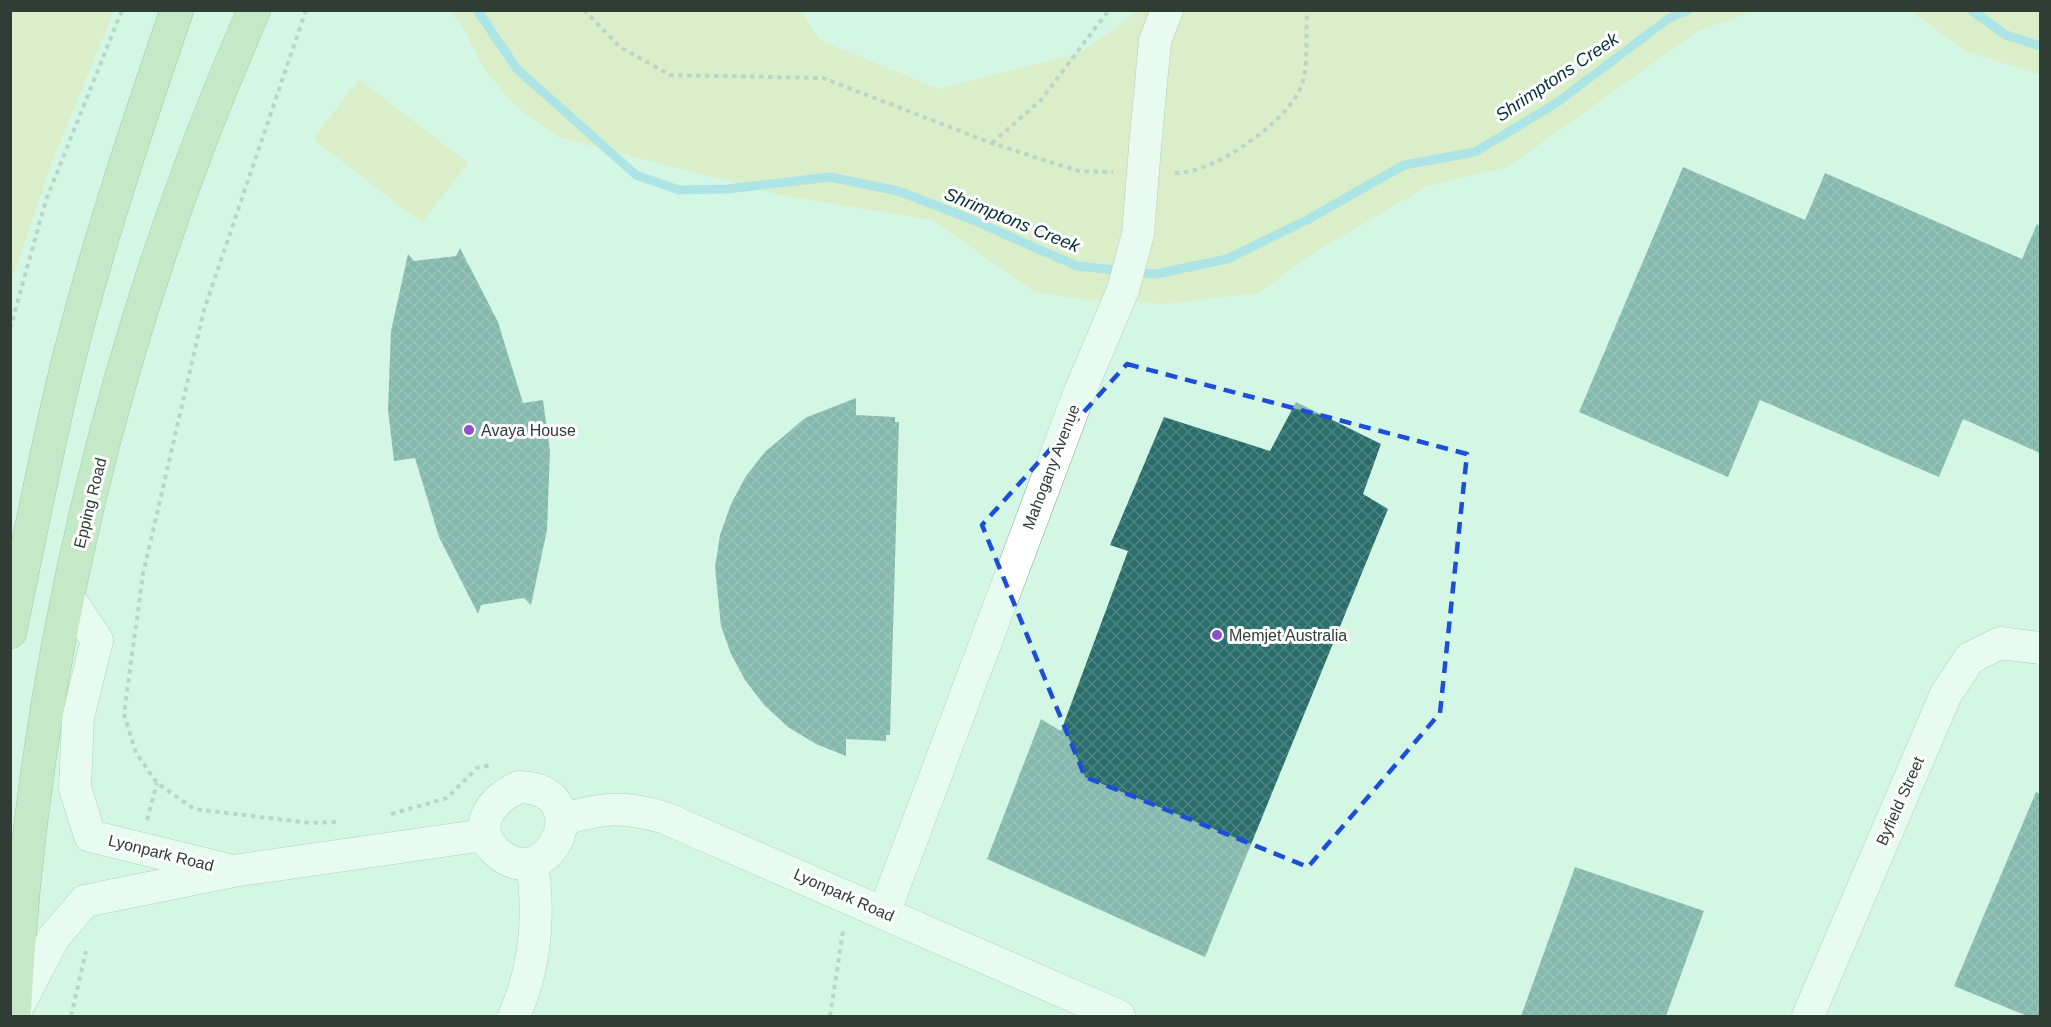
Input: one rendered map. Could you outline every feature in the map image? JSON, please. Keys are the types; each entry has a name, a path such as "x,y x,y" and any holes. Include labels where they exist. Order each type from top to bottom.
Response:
{"main road":[{"path":"10,632 69,358 99,252 177,10"},
{"name":"Epping Road","path":"14,1016 19,936 40,760 68,597 121,374 162,246 225,76 254,10"}],"street":[{"name":"Mahogany Avenue","path":"884,913 1079,394 1123,290 1135,246 1155,42 1167,10"},
{"name":"Lyonpark Road","path":"68,597 97,640 78,717 75,788 90,836 233,871"},
{"name":"Byfield Street","path":"1808,1017 1946,694 1971,658 2000,643 2040,648"},
{"path":"519,787 536,788 547,793 553,798 562,820 560,835 549,852 532,863 523,865 506,860 488,845 484,835 485,824 495,802 504,793 519,787"},
{"name":"Lyonpark Road","path":"562,820 596,809 640,811 657,815 1119,1017"},
{"name":"Lyonpark Road","path":"14,1016 54,937 85,901 233,871 484,835"},
{"path":"514,1017 534,957 538,901 532,863"}],"path":[{"path":"10,328 46,200 122,10"},
{"path":"306,10 204,310 143,574 124,714 136,753 157,783 194,809 310,823 340,822"},
{"path":"584,10 620,47 670,75 823,78 991,143 1079,171 1114,172"},
{"path":"991,143 1041,100 1109,10"},
{"path":"1174,173 1185,174 1237,151 1285,114 1303,84 1307,10"},
{"path":"381,817 447,798 477,768 495,764"},
{"path":"830,1017 848,897"}],"highlighted area":[{"path":"1127,364 1467,454 1440,713 1308,867 1085,777 982,525"}],"green space":[{"path":"11,10 114,11 53,159 11,282"},
{"path":"449,11 800,11 820,40 939,89 1080,53 1138,11 1754,11 1698,31 1508,167 1428,186 1318,250 1258,293 1166,304 1086,300 1035,292 932,220 780,195 558,137 515,106 484,69 462,26"},
{"path":"1911,11 2040,11 2040,75 1965,51"},
{"path":"359,79 468,163 422,223 313,139"}],"building":[{"path":"1683,167 1805,220 1825,173 2022,259 2037,224 2040,226 2040,453 1963,419 1939,477 1760,400 1728,477 1579,412"},
{"name":"Avaya House","path":"460,248 498,322 523,403 543,400 550,451 547,530 531,605 524,598 481,605 478,614 439,537 415,458 394,461 388,410 391,331 408,254 414,261 456,256"},
{"path":"856,398 856,415 895,417 895,422 899,422 890,735 886,735 886,741 846,739 846,756 816,744 788,727 764,705 745,680 731,654 721,626 715,567 720,535 731,504 746,476 765,452 805,418"},
{"name":"Memjet Australia","path":"1296,402 1381,444 1363,494 1388,509 1205,957 987,859 1041,719 1061,731 1128,551 1110,545 1164,417 1270,451"},
{"path":"2036,792 2040,794 2040,1016 2027,1016 1954,986"},
{"path":"1575,867 1704,911 1666,1016 1521,1016"}],"waterway":[{"name":"Shrimptons Creek","path":"477,10 517,69 636,175 679,190 728,189 830,177 898,191 968,218 1077,266 1156,274 1227,259 1307,220 1404,165 1475,152 1555,104 1668,19 1688,10"},
{"name":"Shrimptons Creek","path":"1971,10 2006,35 2040,46"}],"place":[{"name":"Avaya House","path":"469,430"},
{"name":"Memjet Australia","path":"1217,635"}]}
